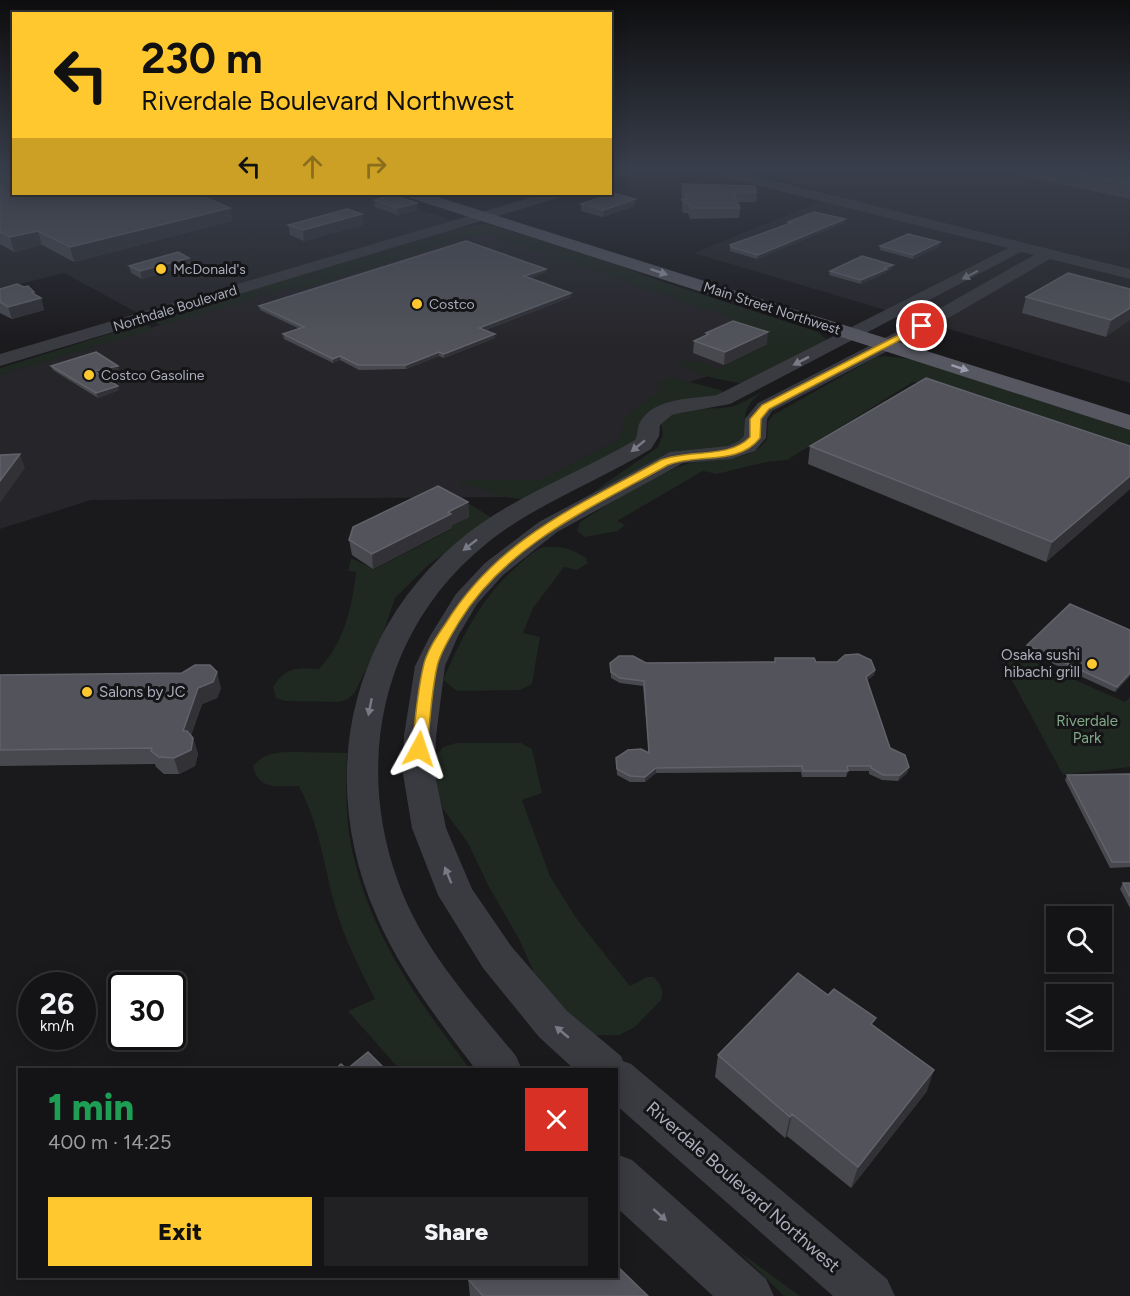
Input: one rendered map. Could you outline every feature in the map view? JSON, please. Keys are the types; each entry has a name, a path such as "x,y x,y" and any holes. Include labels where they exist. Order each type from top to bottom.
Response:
{"main road":[{"name":"Main Street Northwest","path":"545,227 880,333 1130,401"},
{"name":"Main Street Northwest","path":"587,227 1130,423"}],"street":[{"name":"Northdale Boulevard","path":"0,346 202,286 384,227"},
{"name":"Northdale Boulevard","path":"0,360 427,227"},
{"path":"947,227 1130,274"},
{"path":"604,1068 553,1024 497,957 456,895 429,828 419,774 420,736 430,666 444,636 466,600 494,569 548,527 678,457 731,452 747,446 755,438 756,419 765,407 964,278 1022,246"},
{"path":"499,1068 438,990 395,917 368,844 360,778 364,738 380,664 399,627 424,590 458,555 484,533 643,444 648,436 647,428 652,418 663,411 679,406 723,400 880,333 1048,253"},
{"path":"136,319 135,313 140,309 192,292 202,286"},
{"path":"64,341 71,334 113,320 120,310"},
{"name":"Riverdale Boulevard Northwest","path":"618,1080 870,1296"},
{"path":"618,1178 749,1296"}],"shaded area":[{"path":"0,227 472,227 792,337 715,374 676,386 624,441 518,497 91,500 0,529 0,375 160,325 64,273 0,289"},
{"path":"757,227 1130,227 1130,383 694,253"}],"green space":[{"path":"465,227 499,227 608,261 660,281 818,332 827,340 742,383 707,376 688,369 677,360 693,363 698,361 718,369 765,344 726,324 734,319 486,234 462,239 299,290 292,287 162,326 151,319"},
{"path":"144,323 154,329 0,375 0,368"},
{"path":"876,357 912,359 1130,430 1130,445 939,382 913,382 787,460 766,462 717,474 703,471 617,521 625,525 618,531 585,537 577,531 580,522 669,471 695,462 734,458 753,452 767,439 768,422 773,415"},
{"path":"674,378 721,390 725,394 687,401 637,442 524,499 507,497 460,484 461,480 540,480 619,439 624,421 630,412 665,388 655,385 663,380"},
{"path":"764,391 747,409 745,425 747,432 740,442 620,480 593,492 658,447 663,434 661,424 667,417 684,410 734,406"},
{"path":"463,500 494,519 428,565 395,598 383,634 355,692 348,699 339,702 285,701 276,698 273,687 282,675 298,669 319,669 335,648 341,636 352,598 356,572 348,571 351,558 374,569 452,529 450,526"},
{"path":"543,547 560,547 571,550 586,558 588,563 577,570 564,567 533,608 523,633 540,637 532,684 520,690 457,691 443,680 474,619 504,578 529,555"},
{"name":"Riverdale Park","path":"1019,655 1125,702 1130,697 1130,767 1063,775 1001,660"},
{"path":"456,743 521,743 532,749 542,793 522,800 550,876 576,918 630,986 647,977 654,977 661,988 661,1000 635,1027 619,1035 593,1035 572,1019 534,973 519,939 488,885 468,843 443,809 437,785 435,757 443,747"},
{"path":"280,752 347,753 347,806 351,845 374,917 401,970 469,1068 398,1068 348,1011 375,999 343,930 312,815 299,786 277,786 264,783 259,780 253,766 263,757"},
{"path":"737,1250 800,1296 784,1296"}],"building":[{"path":"0,227 150,227 70,247 38,231 10,237 0,232"},
{"path":"779,227 825,227 758,255 730,245"},
{"path":"908,234 940,242 913,255 880,246"},
{"name":"Costco","path":"466,241 546,269 524,276 571,293 479,328 495,334 444,354 439,352 406,365 358,365 340,356 333,359 283,334 304,327 259,306"},
{"path":"178,252 189,258 140,271 129,266"},
{"path":"862,256 893,265 861,280 830,271"},
{"path":"1068,273 1130,289 1130,308 1111,320 1026,297"},
{"path":"17,284 28,286 34,292 32,293 41,298 8,307 0,302 0,289"},
{"path":"733,321 768,332 725,352 694,341 709,334 706,333"},
{"path":"96,352 118,366 94,371 118,386 96,393 51,366"},
{"path":"926,378 1130,446 1130,476 1052,542 810,446"},
{"path":"20,454 0,481 0,455"},
{"path":"438,486 468,502 448,512 451,514 372,554 349,540 353,527"},
{"name":"Osaka sushi hibachi grill","path":"1070,604 1130,630 1130,673 1117,687 1027,645"},
{"path":"858,654 871,660 875,670 866,677 890,748 905,755 909,767 900,775 883,775 871,766 847,766 848,771 803,771 802,766 656,768 645,777 630,776 617,769 616,758 628,750 641,749 649,753 644,681 620,678 611,672 610,663 619,656 633,656 646,663 775,662 775,658 814,658 816,662 837,662 845,655"},
{"path":"195,665 210,665 217,672 213,682 198,688 183,731 187,731 193,738 191,750 174,758 159,757 151,751 152,748 0,750 0,675 182,673"},
{"path":"1130,774 1130,862 1112,862 1067,775"},
{"path":"1123,883 1130,883 1130,897"},
{"path":"798,973 828,995 834,989 876,1018 871,1024 934,1070 858,1167 792,1114 790,1117 718,1055"},
{"path":"368,1052 384,1068 348,1068"},
{"path":"618,1267 648,1296 483,1296 468,1279 618,1278"}],"place":[{"name":"McDonald's","path":"161,269"},
{"name":"Costco","path":"417,304"},
{"name":"Costco Gasoline","path":"89,375"},
{"name":"Osaka sushi hibachi grill","path":"1092,664"},
{"name":"Salons by JC","path":"87,692"}],"route":[{"path":"419,749 430,666 444,636 466,600 494,569 518,548 548,527 678,457 731,452 747,446 755,438 756,419 765,407 922,326"}]}
